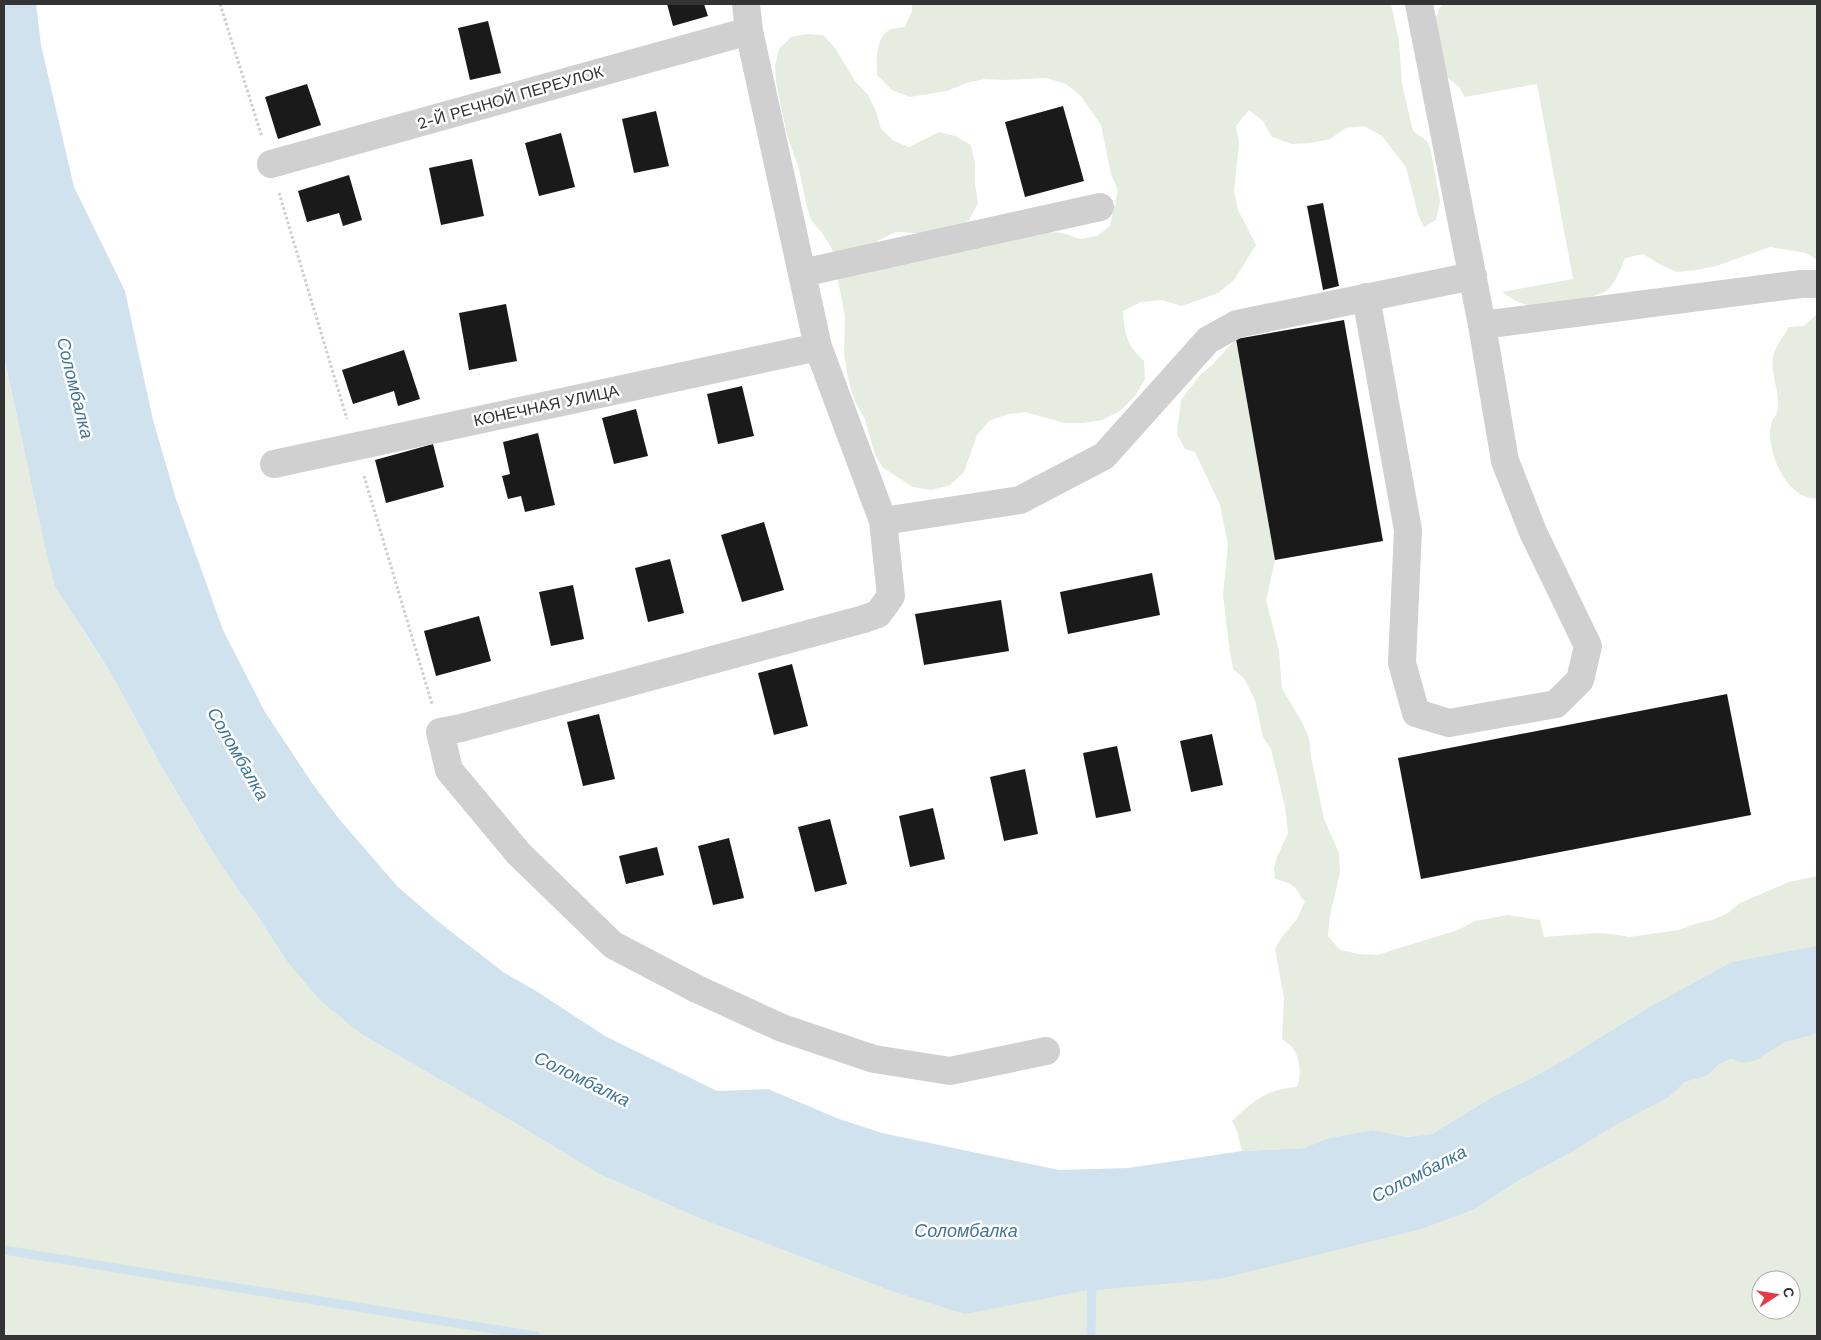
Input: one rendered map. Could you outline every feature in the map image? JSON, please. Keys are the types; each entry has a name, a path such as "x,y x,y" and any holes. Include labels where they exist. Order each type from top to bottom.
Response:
{"street":[{"path":"746,4 749,31 818,346 884,521 890,596 878,614 864,619 480,723 440,732 449,770 519,854 613,945 697,989 782,1028 874,1059 950,1071 1046,1052"},
{"path":"1366,298 1408,530 1402,663 1416,713 1449,723 1556,704 1580,680 1588,646 1533,532 1505,461 1473,276 1419,4"},
{"name":"2-Й РЕЧНОЙ ПЕРЕУЛОК","path":"271,164 749,31"},
{"path":"802,273 1100,206"},
{"path":"884,521 1020,500 1104,456 1208,340 1237,324 1473,276"},
{"path":"1482,325 1801,284 1817,284"},
{"name":"КОНЕЧНАЯ УЛИЦА","path":"274,464 818,346"}],"path":[{"path":"220,4 271,164"}],"shaded area":[{"path":"912,4 1391,4 1399,41 1402,84 1413,131 1427,141 1431,151 1440,201 1436,220 1424,227 1418,214 1406,167 1382,136 1364,126 1346,128 1330,139 1292,144 1272,137 1263,121 1249,110 1236,126 1239,143 1234,191 1238,210 1256,245 1234,280 1218,293 1182,306 1162,300 1141,302 1123,311 1127,339 1133,350 1144,361 1145,379 1135,396 1120,411 1102,420 1064,423 1026,412 1008,414 989,421 977,435 964,472 950,485 932,490 913,487 882,467 874,452 865,419 850,387 844,354 845,317 832,249 823,234 811,220 799,169 787,135 776,82 775,66 779,49 791,37 807,34 823,35 835,48 855,81 868,95 876,111 881,129 894,141 909,147 939,132 955,136 971,145 975,164 975,184 978,203 969,220 952,230 934,234 896,232 877,241 884,259 1047,232 1063,233 1080,239 1097,236 1110,226 1118,190 1111,174 1101,125 1081,96 1066,84 1047,78 985,79 966,83 947,91 910,97 892,90 877,75 879,44 884,34 889,30 905,27 912,11"},
{"path":"1444,4 1817,4 1817,260 1806,253 1770,247 1716,266 1677,272 1643,254 1625,258 1612,285 1600,294 1559,304 1540,306 1521,303 1506,295 1502,292 1573,279 1537,84 1465,97 1459,87 1445,75 1434,22 1440,7"},
{"path":"1817,314 1817,498 1806,497 1797,492 1788,483 1775,460 1770,435 1778,408 1778,395 1772,364 1775,350 1789,327 1804,326"},
{"path":"1236,339 1275,560 1266,600 1279,651 1282,689 1301,720 1309,738 1324,819 1339,853 1340,873 1330,915 1328,936 1340,950 1377,955 1458,930 1475,921 1508,915 1540,920 1544,937 1597,933 1629,937 1679,930 1712,920 1728,913 1740,903 1789,882 1817,876 1817,960 1646,1009 1567,1058 1530,1079 1494,1096 1432,1134 1407,1137 1373,1130 1329,1138 1304,1148 1242,1151 1237,1131 1232,1121 1261,1097 1277,1090 1297,1087 1299,1083 1297,1056 1292,1047 1282,1039 1284,998 1275,949 1297,919 1305,901 1292,885 1275,879 1274,868 1277,857 1288,833 1285,807 1271,749 1263,737 1255,700 1244,678 1233,669 1223,595 1228,545 1220,505 1195,452 1185,449 1177,434 1181,400 1201,374"},
{"path":"4,356 42,534 82,629 112,675 164,771 222,867 257,915 286,960 361,1034 599,1174 701,1219 894,1292 965,1313 1356,1244 1422,1229 1473,1210 1520,1180 1616,1125 1668,1098 1685,1082 1707,1076 1718,1065 1731,1059 1739,1062 1752,1061 1789,1041 1817,1033 1817,1336 4,1336"}],"water":[{"name":"Соломбалка","path":"4,4 36,4 41,45 74,187 125,291 153,420 176,499 223,630 265,712 312,783 339,819 398,887 435,919 503,972 605,1036 717,1091 768,1089 839,1119 882,1133 1059,1170 1128,1168 1242,1151 1304,1148 1329,1138 1373,1130 1407,1137 1432,1134 1494,1096 1530,1079 1646,1009 1732,962 1817,946 1817,1033 1784,1043 1752,1062 1739,1062 1731,1059 1718,1065 1707,1076 1685,1082 1668,1098 1616,1125 1520,1180 1473,1210 1422,1229 1219,1279 1084,1291 965,1314 894,1292 701,1219 599,1174 361,1034 320,1000 286,960 257,915 222,867 164,771 112,675 55,586 4,356"}],"building":[{"path":"667,4 704,4 708,16 673,26"},
{"path":"488,21 501,73 470,80 458,28"},
{"path":"307,84 321,125 278,139 265,97"},
{"path":"1063,106 1084,181 1025,197 1005,122"},
{"path":"656,111 669,166 634,173 622,119"},
{"path":"561,133 575,187 539,196 525,143"},
{"path":"472,159 484,216 441,225 429,168"},
{"path":"349,175 362,220 343,226 339,213 307,222 298,191"},
{"path":"1323,203 1339,286 1323,290 1307,206"},
{"path":"506,304 517,361 469,370 459,313"},
{"path":"1344,320 1383,541 1275,560 1236,339"},
{"path":"404,350 420,399 398,406 394,391 353,404 342,370"},
{"path":"742,386 754,436 718,444 707,394"},
{"path":"636,409 648,456 614,464 602,418"},
{"path":"538,433 555,505 525,512 521,496 508,499 502,476 510,474 503,442"},
{"path":"433,444 444,487 386,503 375,460"},
{"path":"764,522 784,590 742,602 721,535"},
{"path":"670,559 684,613 648,622 635,568"},
{"path":"1152,573 1160,615 1068,634 1060,592"},
{"path":"573,585 584,639 551,646 539,592"},
{"path":"1001,600 1009,651 924,665 915,614"},
{"path":"479,616 491,661 436,676 424,631"},
{"path":"792,664 808,726 774,735 758,673"},
{"path":"1727,694 1751,815 1421,879 1398,758"},
{"path":"599,714 615,779 583,786 567,722"},
{"path":"1212,734 1223,785 1191,792 1180,741"},
{"path":"1117,746 1131,811 1096,818 1083,753"},
{"path":"1025,769 1038,834 1004,841 990,777"},
{"path":"933,808 945,859 910,867 899,816"},
{"path":"830,819 847,884 815,892 798,827"},
{"path":"729,838 744,898 713,905 698,846"},
{"path":"657,847 664,875 626,884 619,856"}],"waterway":[{"path":"4,1250 536,1336"},
{"path":"1091,1336 1092,1279"}]}
